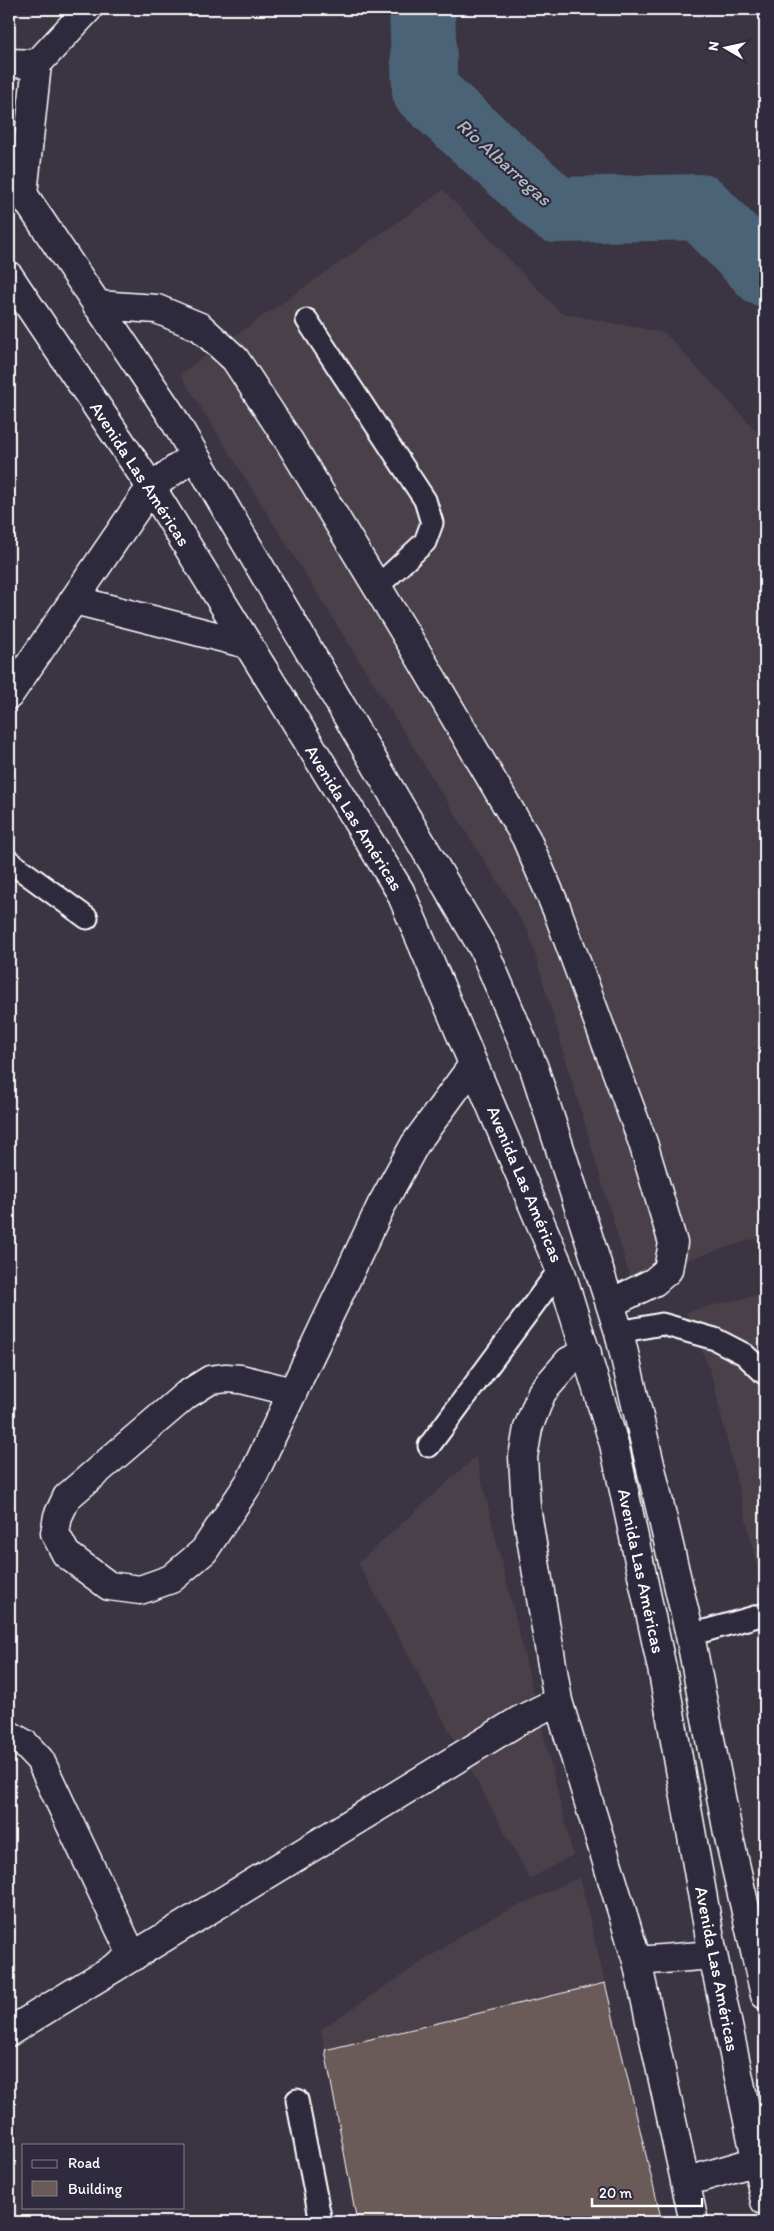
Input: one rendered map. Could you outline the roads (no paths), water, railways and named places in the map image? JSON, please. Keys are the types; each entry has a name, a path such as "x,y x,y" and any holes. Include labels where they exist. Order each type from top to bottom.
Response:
{"street":[{"path":"16,185 37,64 88,9"},
{"path":"9,64 37,64"},
{"name":"Avenida Las Américas","path":"16,185 170,414 484,950 534,1068 619,1332 690,1635 728,1833 765,1995"},
{"name":"Avenida Las Américas","path":"9,276 151,487 400,891 560,1268 614,1444 663,1674 713,1955 765,2202"},
{"path":"97,305 157,309 200,327 235,359 289,442 526,838 557,910 643,1144 673,1243 668,1270 654,1282 611,1304"},
{"path":"9,695 151,487 194,456"},
{"path":"74,600 247,644"},
{"path":"294,1392 226,1378 210,1380 186,1395 67,1497 58,1516 55,1533 66,1554 109,1586 140,1590 171,1579 204,1551 251,1480 294,1392 381,1206 415,1144 473,1065"},
{"path":"587,1353 569,1361 542,1392 528,1428 523,1457 526,1507 558,1701 637,1962 694,2222"},
{"path":"9,2032 520,1720 558,1701"},
{"path":"9,1735 25,1744 40,1760 133,1957"},
{"path":"637,1962 713,1955"},
{"path":"685,2182 757,2161"}],"lane":[{"path":"307,320 426,500 432,523 425,542 377,587"},
{"path":"9,861 87,918"},
{"path":"429,1446 560,1268"},
{"path":"619,1332 662,1324 715,1339 744,1354 765,1374"},
{"path":"690,1635 765,1614"},
{"path":"298,2100 321,2222"}],"waterway":[{"name":"Río Albarregas","path":"422,9 425,91 556,210 700,207 765,274"}]}
